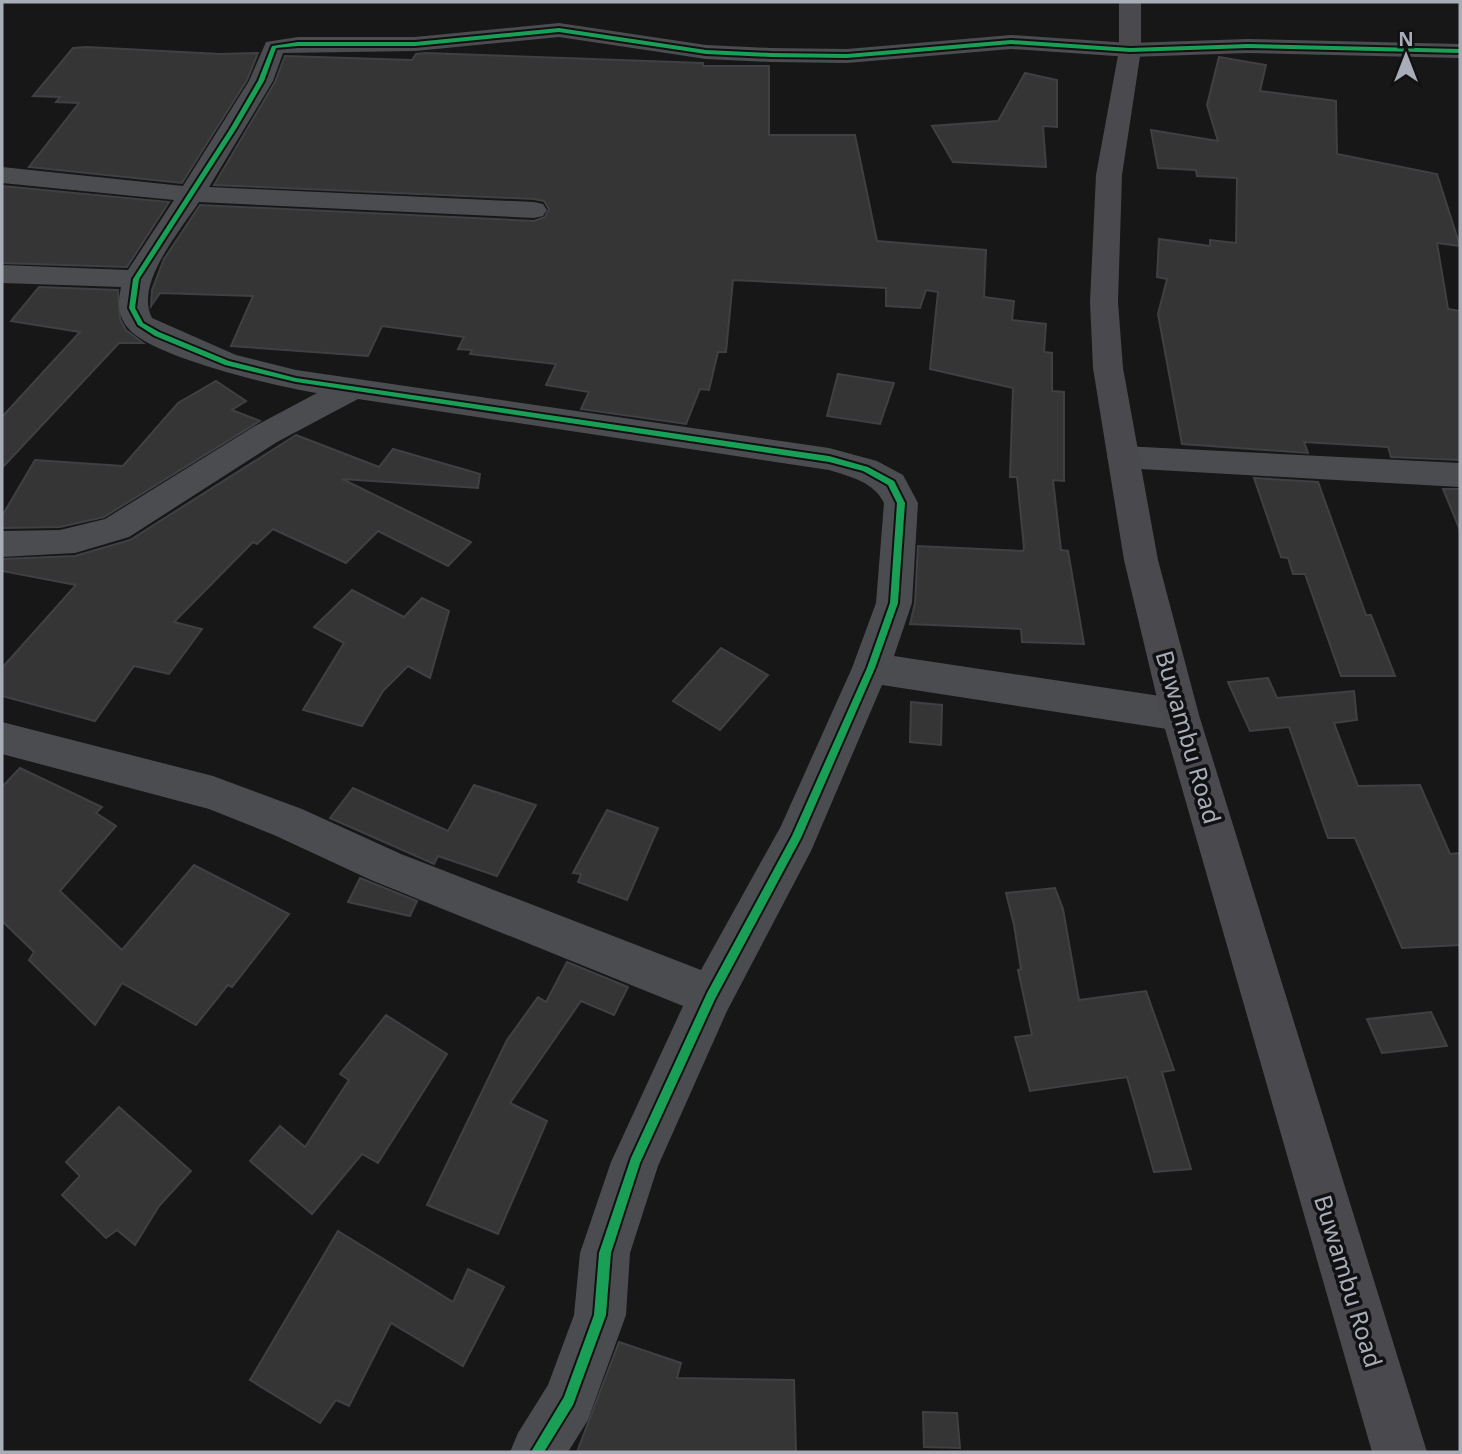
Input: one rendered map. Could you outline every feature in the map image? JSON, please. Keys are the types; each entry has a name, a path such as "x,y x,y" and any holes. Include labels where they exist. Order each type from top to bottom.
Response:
{"street":[{"name":"Buwambu Road","path":"1129,2 1130,50 1109,175 1104,288 1108,368 1141,560 1180,715 1400,1452"},
{"path":"537,1452 569,1401 600,1315 605,1253 635,1163 711,996 796,838 872,668 894,603 901,502 891,484 865,469 829,459 640,429 352,390 226,363 140,324 132,308 136,279 261,81 274,47 298,44 415,44 559,30 706,52 771,55 847,56 1011,41 1130,50 1248,46 1367,51 1460,51"},
{"path":"1367,51 1460,70"},
{"path":"2,175 188,194 534,210"},
{"path":"2,274 136,279"},
{"path":"2,544 33,546 73,541 118,528 240,448 314,406 352,390"},
{"path":"1123,457 1460,475"},
{"path":"872,668 1180,715"},
{"path":"2,738 213,793 288,822 386,867 711,996"}],"building":[{"path":"73,48 220,54 258,53 247,80 182,183 29,167 79,103 56,102 60,97 33,96"},
{"path":"416,54 703,63 703,66 769,66 769,135 855,135 877,241 986,250 984,297 1014,301 1012,320 1046,324 1044,352 1052,353 1052,391 1064,392 1064,481 1053,480 1061,550 1068,551 1084,644 1022,642 1021,629 910,624 915,603 918,546 1023,551 1024,548 1017,477 1010,477 1013,388 930,369 938,292 926,290 920,308 886,306 886,288 733,280 726,352 718,352 709,390 700,389 686,424 581,409 589,392 546,385 556,364 470,354 472,350 458,349 464,337 382,326 368,356 231,346 253,296 160,293 151,306 152,290 164,259 200,205 534,221 545,217 549,209 544,201 534,199 214,185 275,82 285,56 412,60"},
{"path":"1219,57 1266,65 1260,91 1336,101 1337,154 1437,174 1460,246 1437,243 1448,309 1460,311 1460,460 1391,457 1388,447 1304,442 1308,453 1182,444 1158,314 1167,279 1157,277 1159,239 1210,246 1210,240 1236,243 1237,178 1197,176 1196,170 1158,168 1151,130 1218,141 1207,105"},
{"path":"1025,73 1057,80 1057,127 1043,126 1046,167 953,162 932,126 998,121"},
{"path":"2,186 169,202 127,267 2,263"},
{"path":"39,287 118,290 120,319 126,330 143,343 119,343 2,468 2,417 80,332 11,321"},
{"path":"838,374 894,383 880,424 827,416"},
{"path":"216,381 246,401 232,410 260,421 104,517 60,527 2,528 2,516 35,460 123,466 178,403"},
{"path":"296,435 379,467 393,449 480,474 478,488 342,479 471,542 448,566 378,531 346,563 273,529 257,544 253,542 174,622 202,629 169,674 134,666 95,721 2,696 2,668 76,585 2,571 2,559 75,556 130,540"},
{"path":"1254,478 1318,482 1366,615 1371,615 1395,676 1341,676 1305,574 1293,574 1288,558 1281,557"},
{"path":"1443,489 1460,489 1460,530"},
{"path":"352,590 404,617 422,598 449,611 430,678 408,666 383,691 362,726 303,710 344,643 314,627"},
{"path":"721,648 768,675 720,730 673,701"},
{"path":"1268,678 1277,698 1354,691 1357,720 1334,723 1358,786 1420,785 1450,854 1460,853 1460,945 1402,948 1355,838 1328,838 1289,727 1250,731 1228,682"},
{"path":"911,702 942,705 941,745 910,742"},
{"path":"20,768 102,807 96,813 116,826 60,891 122,950 194,865 289,914 232,987 228,985 196,1025 122,983 95,1025 29,960 34,952 2,921 2,787"},
{"path":"474,785 536,805 497,876 438,856 434,864 330,818 353,788 448,831"},
{"path":"607,810 658,828 627,900 578,882 581,874 573,873"},
{"path":"360,878 417,901 410,916 348,902"},
{"path":"1055,888 1063,909 1079,1000 1146,991 1174,1070 1162,1072 1191,1169 1154,1172 1127,1077 1030,1091 1015,1037 1032,1035 1018,970 1021,969 1014,925 1006,893"},
{"path":"567,962 628,987 614,1015 581,1001 510,1103 547,1121 498,1234 427,1205 507,1040 538,997 546,1002"},
{"path":"1431,1012 1447,1046 1382,1053 1367,1019"},
{"path":"386,1015 447,1054 378,1163 362,1154 312,1214 250,1161 280,1126 305,1147 349,1080 340,1074"},
{"path":"119,1107 191,1171 159,1206 135,1245 117,1230 106,1238 62,1195 80,1176 66,1162"},
{"path":"338,1231 453,1302 468,1269 504,1287 463,1366 391,1323 349,1406 336,1400 320,1423 250,1380"},
{"path":"619,1342 681,1363 677,1378 794,1380 796,1452 577,1452"},
{"path":"923,1412 957,1413 960,1448 924,1447"}],"cycle path":[{"path":"537,1452 569,1401 600,1315 605,1253 635,1162 711,996 796,838 871,668 894,603 901,503 891,483 865,469 829,459 296,380 227,363 157,334 140,324 132,308 136,279 233,129 261,81 274,47 298,44 415,44 559,30 706,52 771,55 847,56 1011,42 1130,50 1248,46 1460,51"}]}
